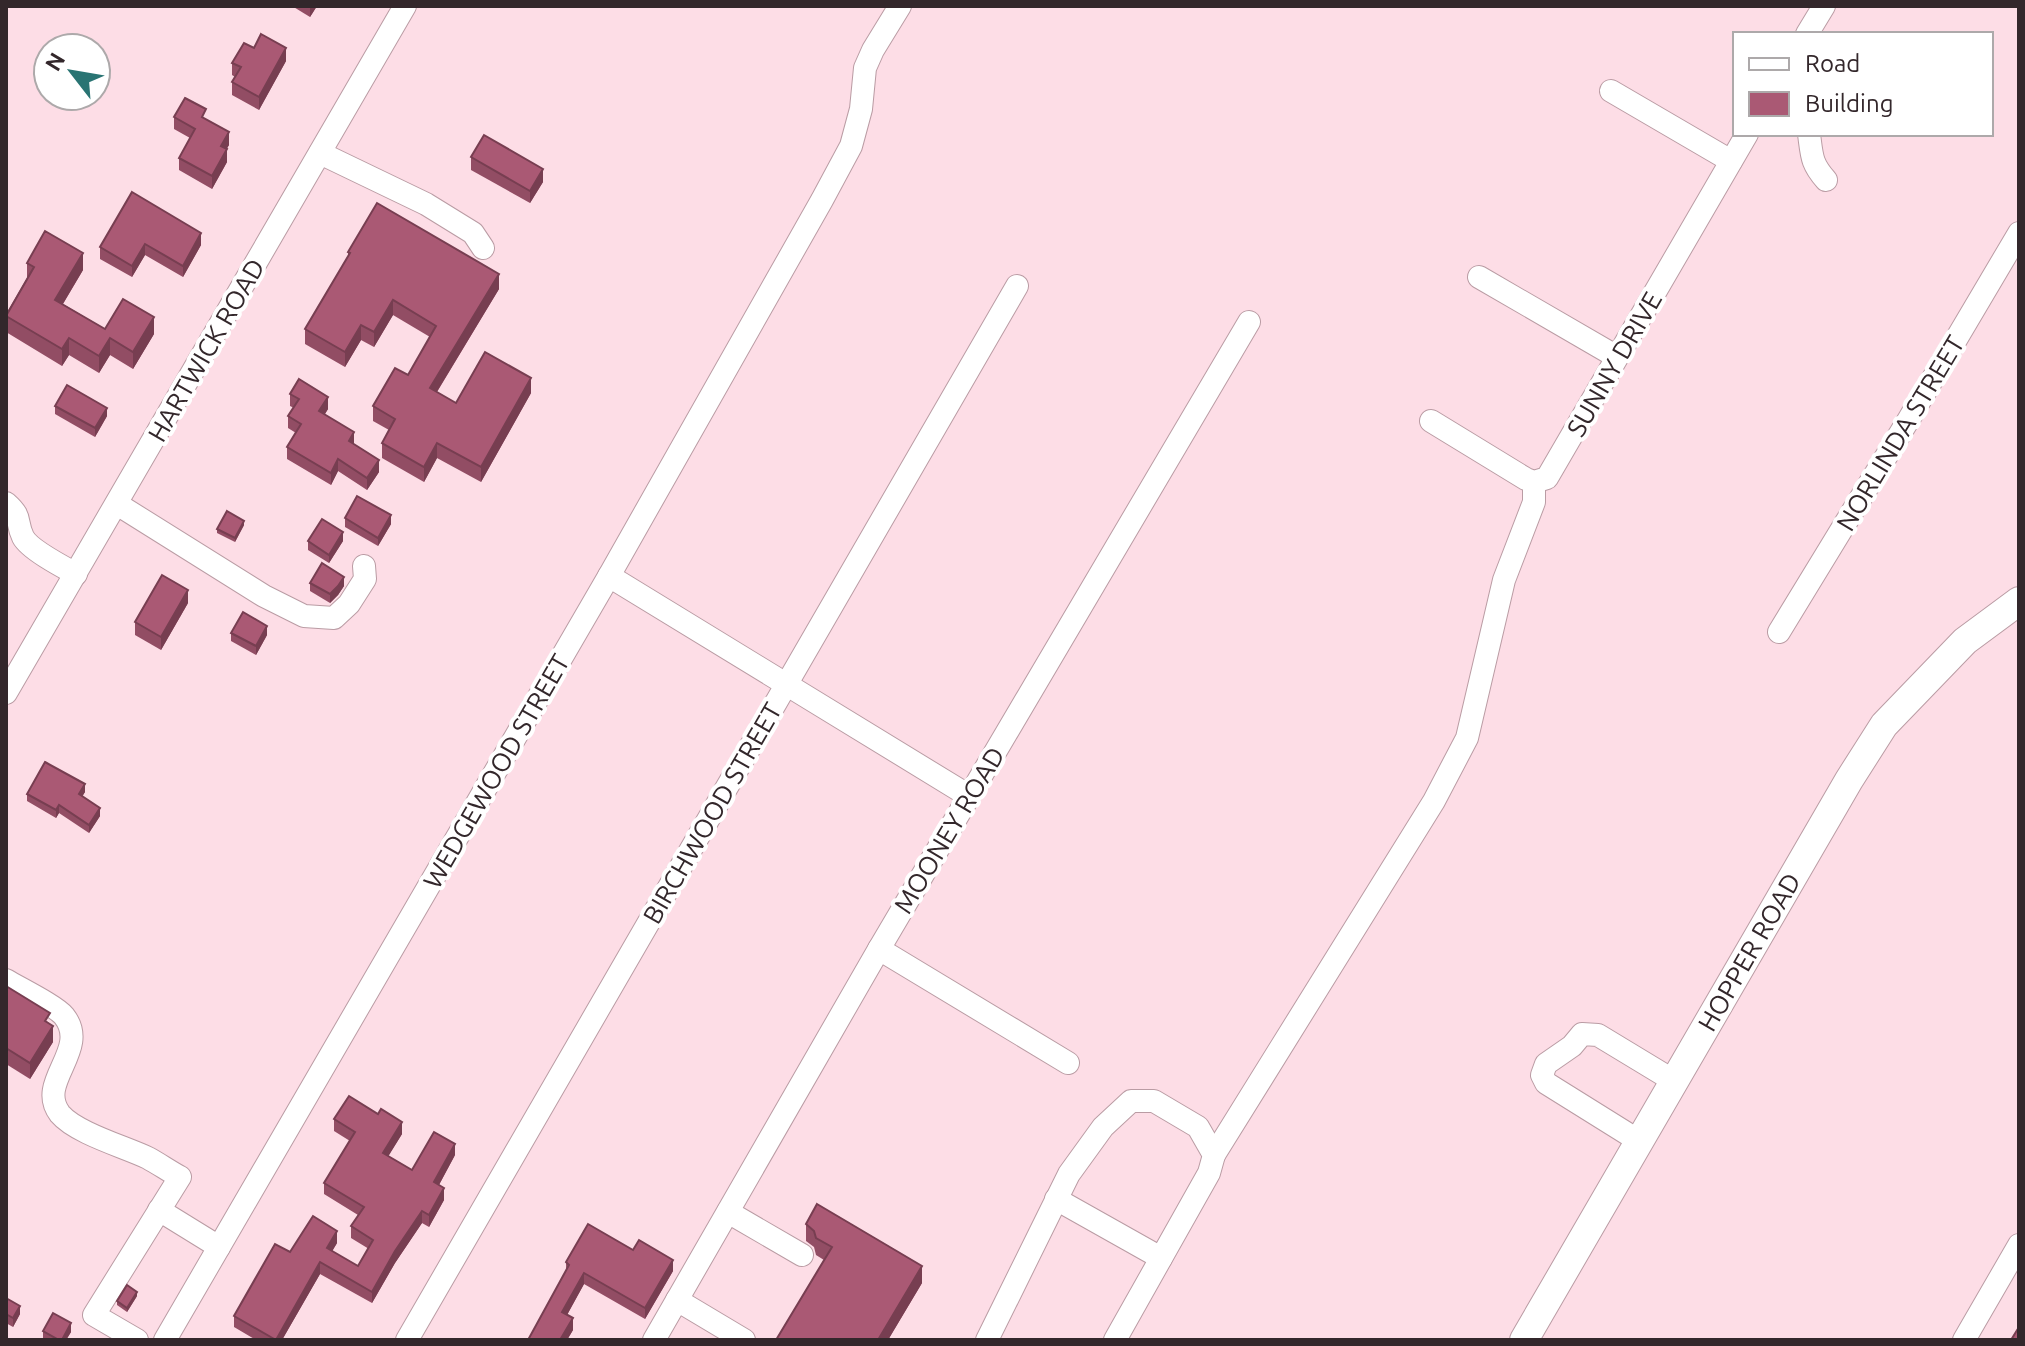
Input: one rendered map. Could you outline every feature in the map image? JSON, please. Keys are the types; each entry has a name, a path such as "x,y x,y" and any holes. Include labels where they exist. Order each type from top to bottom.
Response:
{"main road":[{"name":"HOPPER ROAD","path":"1524,1340 1849,780 1884,725 1965,641 2019,601"}],"street":[{"name":"HARTWICK ROAD","path":"6,693 405,6"},
{"name":"WEDGEWOOD STREET","path":"165,1340 609,576 822,200 851,146 861,109 865,68 900,6"},
{"path":"1808,32 1824,6"},
{"path":"1611,91 1731,161"},
{"name":"SUNNY DRIVE","path":"1534,482 1550,475 1746,136"},
{"path":"1809,136 1811,160 1826,180"},
{"path":"320,153 426,204 473,233 483,248"},
{"name":"NORLINDA STREET","path":"1779,632 1909,419 2012,260 2019,233"},
{"path":"1479,277 1617,357"},
{"name":"BIRCHWOOD STREET","path":"407,1340 1017,286"},
{"name":"MOONEY ROAD","path":"654,1340 879,949 1249,322"},
{"path":"1115,1340 1209,1173 1214,1155 1434,801 1467,738 1504,580 1534,502 1534,482 1431,421"},
{"path":"6,503 16,512 24,540 76,574"},
{"path":"117,504 264,596 304,616 334,618 349,604 365,579 364,566"},
{"path":"609,576 969,796"},
{"path":"879,949 1068,1063"},
{"path":"6,980 63,1015 72,1033 69,1052 55,1082 54,1097 60,1113 79,1128 149,1159 180,1177 94,1315 137,1340"},
{"path":"1639,1141 1546,1083 1542,1075 1546,1064 1572,1046 1582,1034 1588,1033 1598,1035 1674,1081"},
{"path":"987,1340 1069,1174 1103,1127 1131,1101 1154,1101 1198,1127 1214,1155"},
{"path":"1056,1199 1161,1258"},
{"path":"159,1210 219,1247"},
{"path":"728,1212 802,1255"},
{"path":"1964,1340 2019,1245"},
{"path":"677,1300 744,1340"}],"building":[{"path":"261,34 286,48 259,97 232,82 241,67 232,63 244,43 254,48"},
{"path":"185,98 206,109 202,117 229,132 221,146 227,149 212,176 179,158 195,129 174,117"},
{"path":"484,135 543,169 530,191 471,157"},
{"path":"132,192 201,233 183,266 145,244 132,266 100,247"},
{"path":"377,203 499,274 430,388 456,403 485,352 531,378 481,467 437,443 424,467 382,443 395,419 373,406 395,368 408,375 436,326 393,300 374,332 361,325 345,352 305,329"},
{"path":"45,231 83,253 55,300 105,329 123,299 154,317 133,352 110,338 99,356 69,338 62,349 6,316 34,267 27,263"},
{"path":"299,379 328,397 319,411 354,432 349,441 379,460 367,478 338,459 331,473 287,447 301,424 288,416 299,399 290,394"},
{"path":"67,385 107,408 95,428 55,406"},
{"path":"357,496 391,515 378,538 345,518"},
{"path":"227,511 244,521 235,538 217,529"},
{"path":"322,519 343,532 329,555 308,541"},
{"path":"322,563 344,577 330,594 310,583"},
{"path":"162,575 188,590 161,637 135,622"},
{"path":"243,612 267,626 256,646 231,633"},
{"path":"45,762 85,784 79,794 100,808 89,825 59,805 56,810 27,794"},
{"path":"6,986 50,1013 45,1021 53,1026 30,1063 6,1048"},
{"path":"349,1096 378,1114 381,1109 402,1122 383,1153 412,1170 434,1132 455,1144 434,1182 444,1188 429,1215 422,1211 372,1292 320,1262 276,1340 234,1316 275,1244 290,1252 313,1216 337,1231 327,1248 358,1266 373,1240 351,1226 364,1207 324,1183 355,1132 334,1119"},
{"path":"817,1204 922,1266 878,1340 776,1340 832,1247 816,1238 814,1231 806,1224"},
{"path":"588,1224 633,1250 639,1240 673,1260 645,1308 584,1273 562,1312 573,1318 560,1340 528,1340 569,1265 566,1262"},
{"path":"127,1285 137,1292 127,1308 117,1301"},
{"path":"6,1298 20,1306 13,1318 6,1314"},
{"path":"53,1313 71,1323 62,1340 43,1331"},
{"path":"2019,1327 2019,1340 2011,1340"}]}
